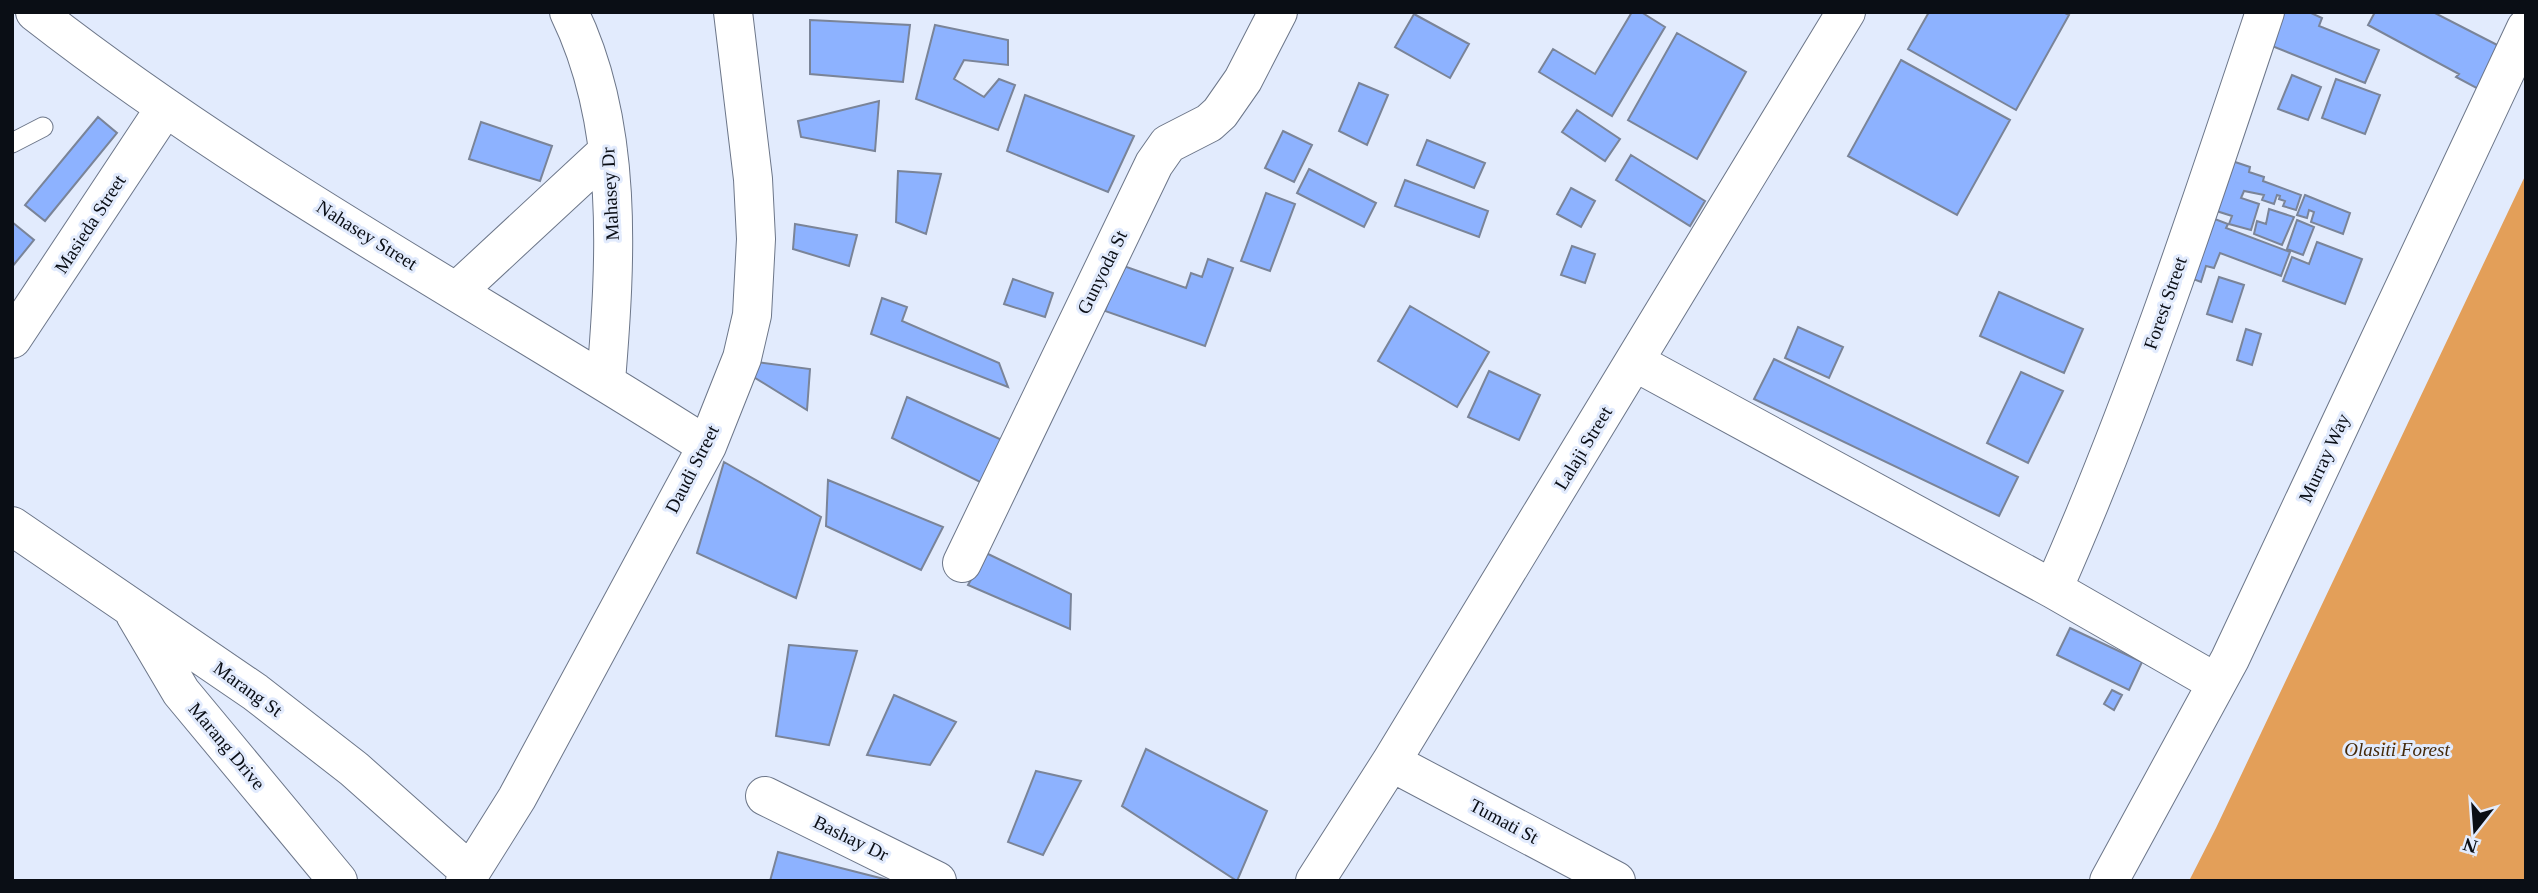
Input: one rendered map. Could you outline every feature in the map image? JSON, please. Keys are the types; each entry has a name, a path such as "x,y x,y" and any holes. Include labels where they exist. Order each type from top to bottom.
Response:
{"street":[{"name":"Nahasey Street","path":"35,12 165,108 606,381 706,446"},
{"name":"Mahasey Dr","path":"569,12 596,76 606,125 612,253 606,381"},
{"name":"Daudi Street","path":"467,876 517,798 706,446 742,358 755,292 754,180 733,12"},
{"name":"Gunyoda St","path":"962,563 1154,164 1168,144 1209,123 1220,113 1243,80 1278,12"},
{"name":"Lalaji Street","path":"1315,881 1391,762 1846,12"},
{"name":"Forest Street","path":"2053,589 2098,486 2141,374 2265,12"},
{"name":"Murray Way","path":"2109,881 2215,682 2230,659 2526,28"},
{"name":"Masieda Street","path":"12,339 165,108"},
{"path":"457,291 608,151"},
{"path":"1635,362 2053,589 2215,682"},
{"name":"Marang St","path":"12,526 129,603 355,769 467,876"},
{"name":"Marang Drive","path":"129,603 181,692 338,881"},
{"name":"Tumati St","path":"1391,762 1616,881"},
{"name":"Bashay Dr","path":"765,796 937,881"}],"lane":[{"path":"12,143 43,127"}],"green space":[{"name":"Olasiti Forest","path":"2526,174 2526,881 2189,881 2216,828"}],"building":[{"path":"1632,12 1641,12 1665,27 1612,116 1539,72 1553,49 1595,74"},
{"path":"1929,12 2063,12 2069,15 2016,110 1908,49"},
{"path":"2280,12 2309,12 2322,18 2319,26 2379,50 2365,83 2267,44"},
{"path":"2375,12 2433,12 2507,50 2484,92 2456,77 2459,74 2368,25"},
{"path":"1414,14 1469,44 1450,78 1395,47"},
{"path":"810,20 910,25 903,82 810,74"},
{"path":"935,25 1008,40 1008,65 964,60 954,79 984,97 999,79 1015,85 998,130 916,99"},
{"path":"1677,33 1746,72 1697,159 1628,120"},
{"path":"1901,60 2010,120 1957,215 1848,156"},
{"path":"2292,75 2321,87 2308,120 2278,109"},
{"path":"2336,79 2380,95 2365,134 2322,118"},
{"path":"1359,83 1388,95 1367,145 1339,131"},
{"path":"1025,95 1134,136 1108,192 1007,151"},
{"path":"879,101 875,151 801,137 798,121"},
{"path":"1577,110 1620,139 1605,161 1562,132"},
{"path":"98,117 117,133 45,221 25,205"},
{"path":"481,122 552,146 540,181 469,159"},
{"path":"1283,131 1312,145 1294,182 1265,168"},
{"path":"1427,140 1485,163 1474,188 1417,165"},
{"path":"1631,155 1705,201 1690,226 1616,180"},
{"path":"2223,158 2250,167 2249,172 2264,177 2263,181 2301,195 2296,210 2283,206 2285,201 2279,199 2280,196 2277,195 2274,204 2262,200 2264,195 2244,191 2241,198 2259,204 2251,230 2229,224 2232,216 2207,208"},
{"path":"1309,169 1376,203 1364,227 1297,193"},
{"path":"898,171 941,174 926,234 896,222"},
{"path":"1405,180 1488,211 1479,237 1395,206"},
{"path":"1571,188 1595,201 1581,227 1557,214"},
{"path":"1266,193 1295,204 1270,271 1241,261"},
{"path":"2305,195 2350,213 2343,234 2311,222 2314,212 2309,210 2307,218 2297,215"},
{"path":"2269,209 2294,217 2282,245 2254,234 2257,221 2266,224"},
{"path":"2199,213 2228,224 2226,228 2290,252 2281,276 2220,253 2214,268 2206,266 2201,282 2177,273"},
{"path":"2297,220 2314,227 2303,255 2287,249"},
{"path":"12,222 34,240 12,267"},
{"path":"795,224 857,235 849,266 793,249"},
{"path":"2317,242 2362,259 2345,304 2283,281 2292,257 2309,264"},
{"path":"1572,246 1595,254 1585,283 1561,275"},
{"path":"1208,259 1233,268 1205,346 1105,311 1121,265 1186,288 1191,273 1202,277"},
{"path":"2219,277 2244,285 2232,322 2207,314"},
{"path":"1013,279 1053,293 1045,317 1004,304"},
{"path":"1999,292 2083,329 2064,373 1980,336"},
{"path":"882,298 907,307 902,321 999,363 1008,387 871,334"},
{"path":"1410,306 1489,352 1457,407 1378,361"},
{"path":"1798,327 1843,347 1829,378 1785,358"},
{"path":"2246,329 2261,334 2252,365 2237,360"},
{"path":"1774,359 2018,477 1999,516 1754,399"},
{"path":"757,362 810,369 807,410 752,376"},
{"path":"1489,371 1540,395 1519,440 1468,417"},
{"path":"2021,372 2063,391 2028,463 1987,443"},
{"path":"907,397 1002,440 982,483 892,438"},
{"path":"724,462 821,517 796,598 697,553"},
{"path":"828,480 943,527 921,570 826,526"},
{"path":"986,553 1071,594 1070,629 968,585"},
{"path":"2070,628 2142,662 2129,690 2057,655"},
{"path":"789,645 857,651 829,745 776,736"},
{"path":"2112,690 2122,695 2114,710 2104,704"},
{"path":"894,695 956,722 930,765 867,755"},
{"path":"1146,749 1267,811 1237,881 1122,806"},
{"path":"1036,771 1081,781 1043,855 1008,842"},
{"path":"778,852 892,881 770,881"}]}
